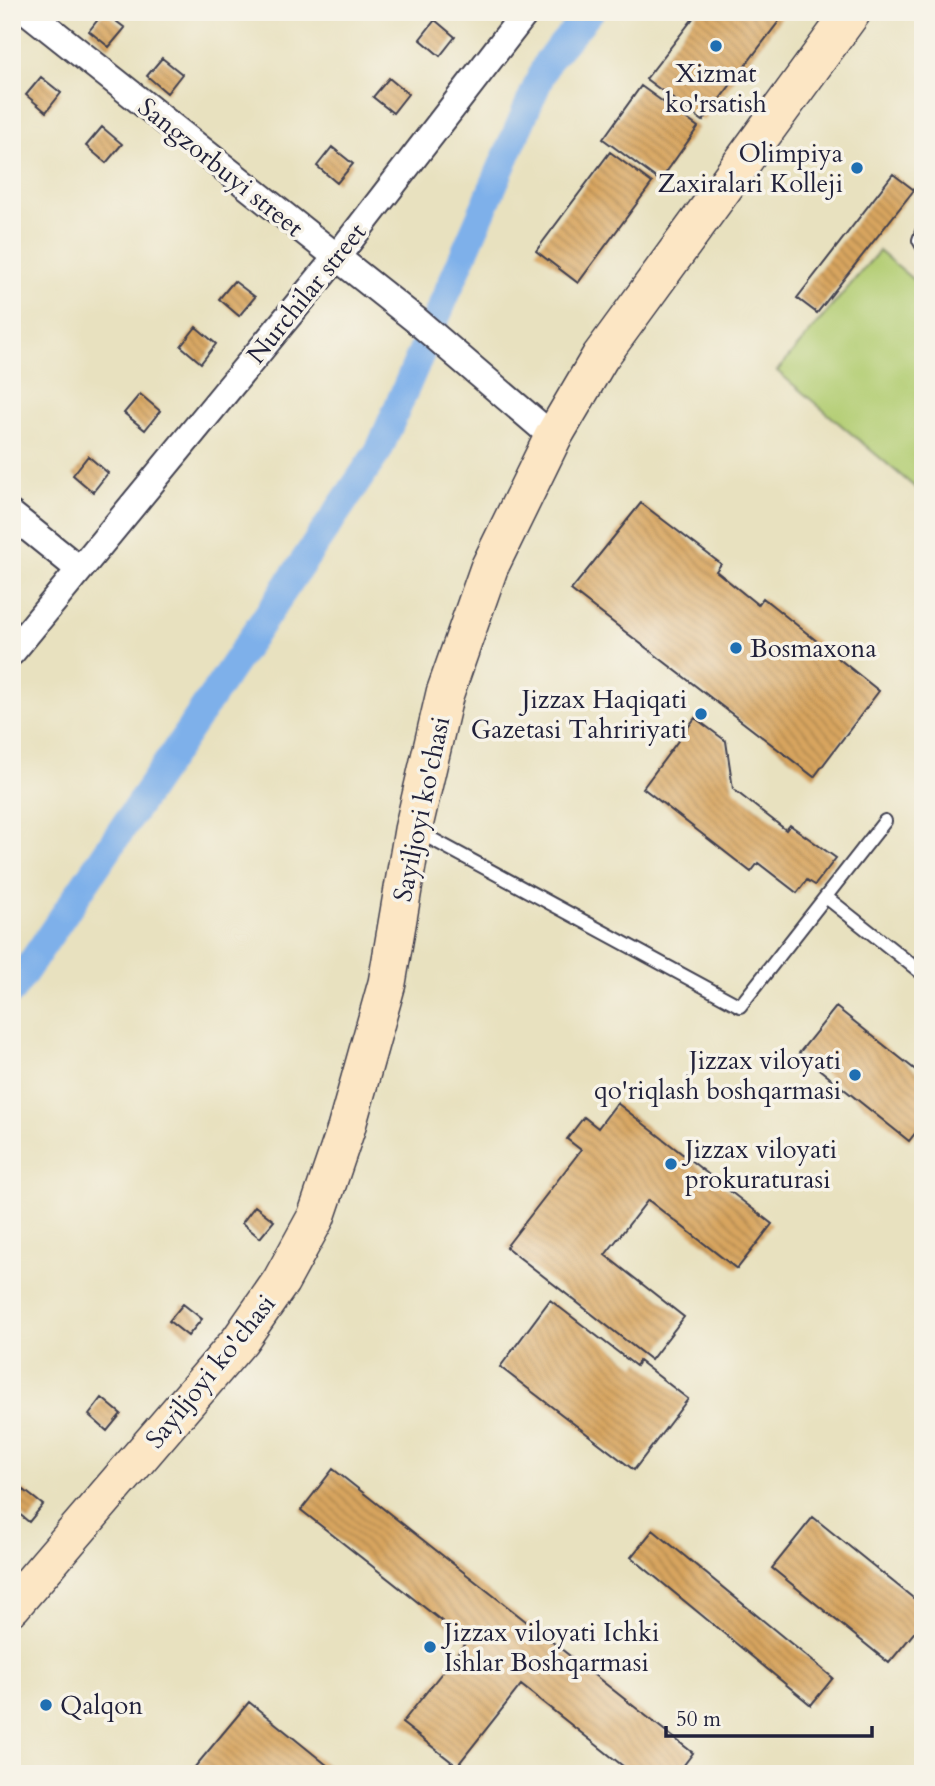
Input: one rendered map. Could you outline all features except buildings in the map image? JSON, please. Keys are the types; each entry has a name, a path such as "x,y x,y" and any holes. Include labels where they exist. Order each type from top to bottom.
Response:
{"main road":[{"name":"Sayiljoyi ko'chasi","path":"12,1606 240,1340 281,1281 316,1217 346,1129 387,983 413,830 445,693 489,568 553,437 600,357 852,12"}],"street":[{"name":"Sangzorbuyi street","path":"28,12 416,320 553,437"},
{"name":"Nurchilar street","path":"12,652 335,258 526,12"},
{"path":"12,515 79,569"}],"lane":[{"path":"923,229 919,240 923,247"},
{"path":"413,830 740,1006 886,821"},
{"path":"826,897 923,974"}],"green space":[{"path":"879,251 923,288 923,494 777,371"}],"waterway":[{"path":"12,991 379,450 547,62 590,12"}],"place":[{"name":"Xizmat ko'rsatish","path":"716,46"},
{"name":"Olimpiya Zaxiralari Kolleji","path":"857,168"},
{"name":"Bosmaxona","path":"736,648"},
{"name":"Jizzax Haqiqati Gazetasi Tahririyati","path":"701,714"},
{"name":"Jizzax viloyati qo'riqlash boshqarmasi","path":"855,1075"},
{"name":"Jizzax viloyati prokuraturasi","path":"671,1164"},
{"name":"Jizzax viloyati Ichki Ishlar Boshqarmasi","path":"430,1647"},
{"name":"Qalqon","path":"46,1705"}]}
